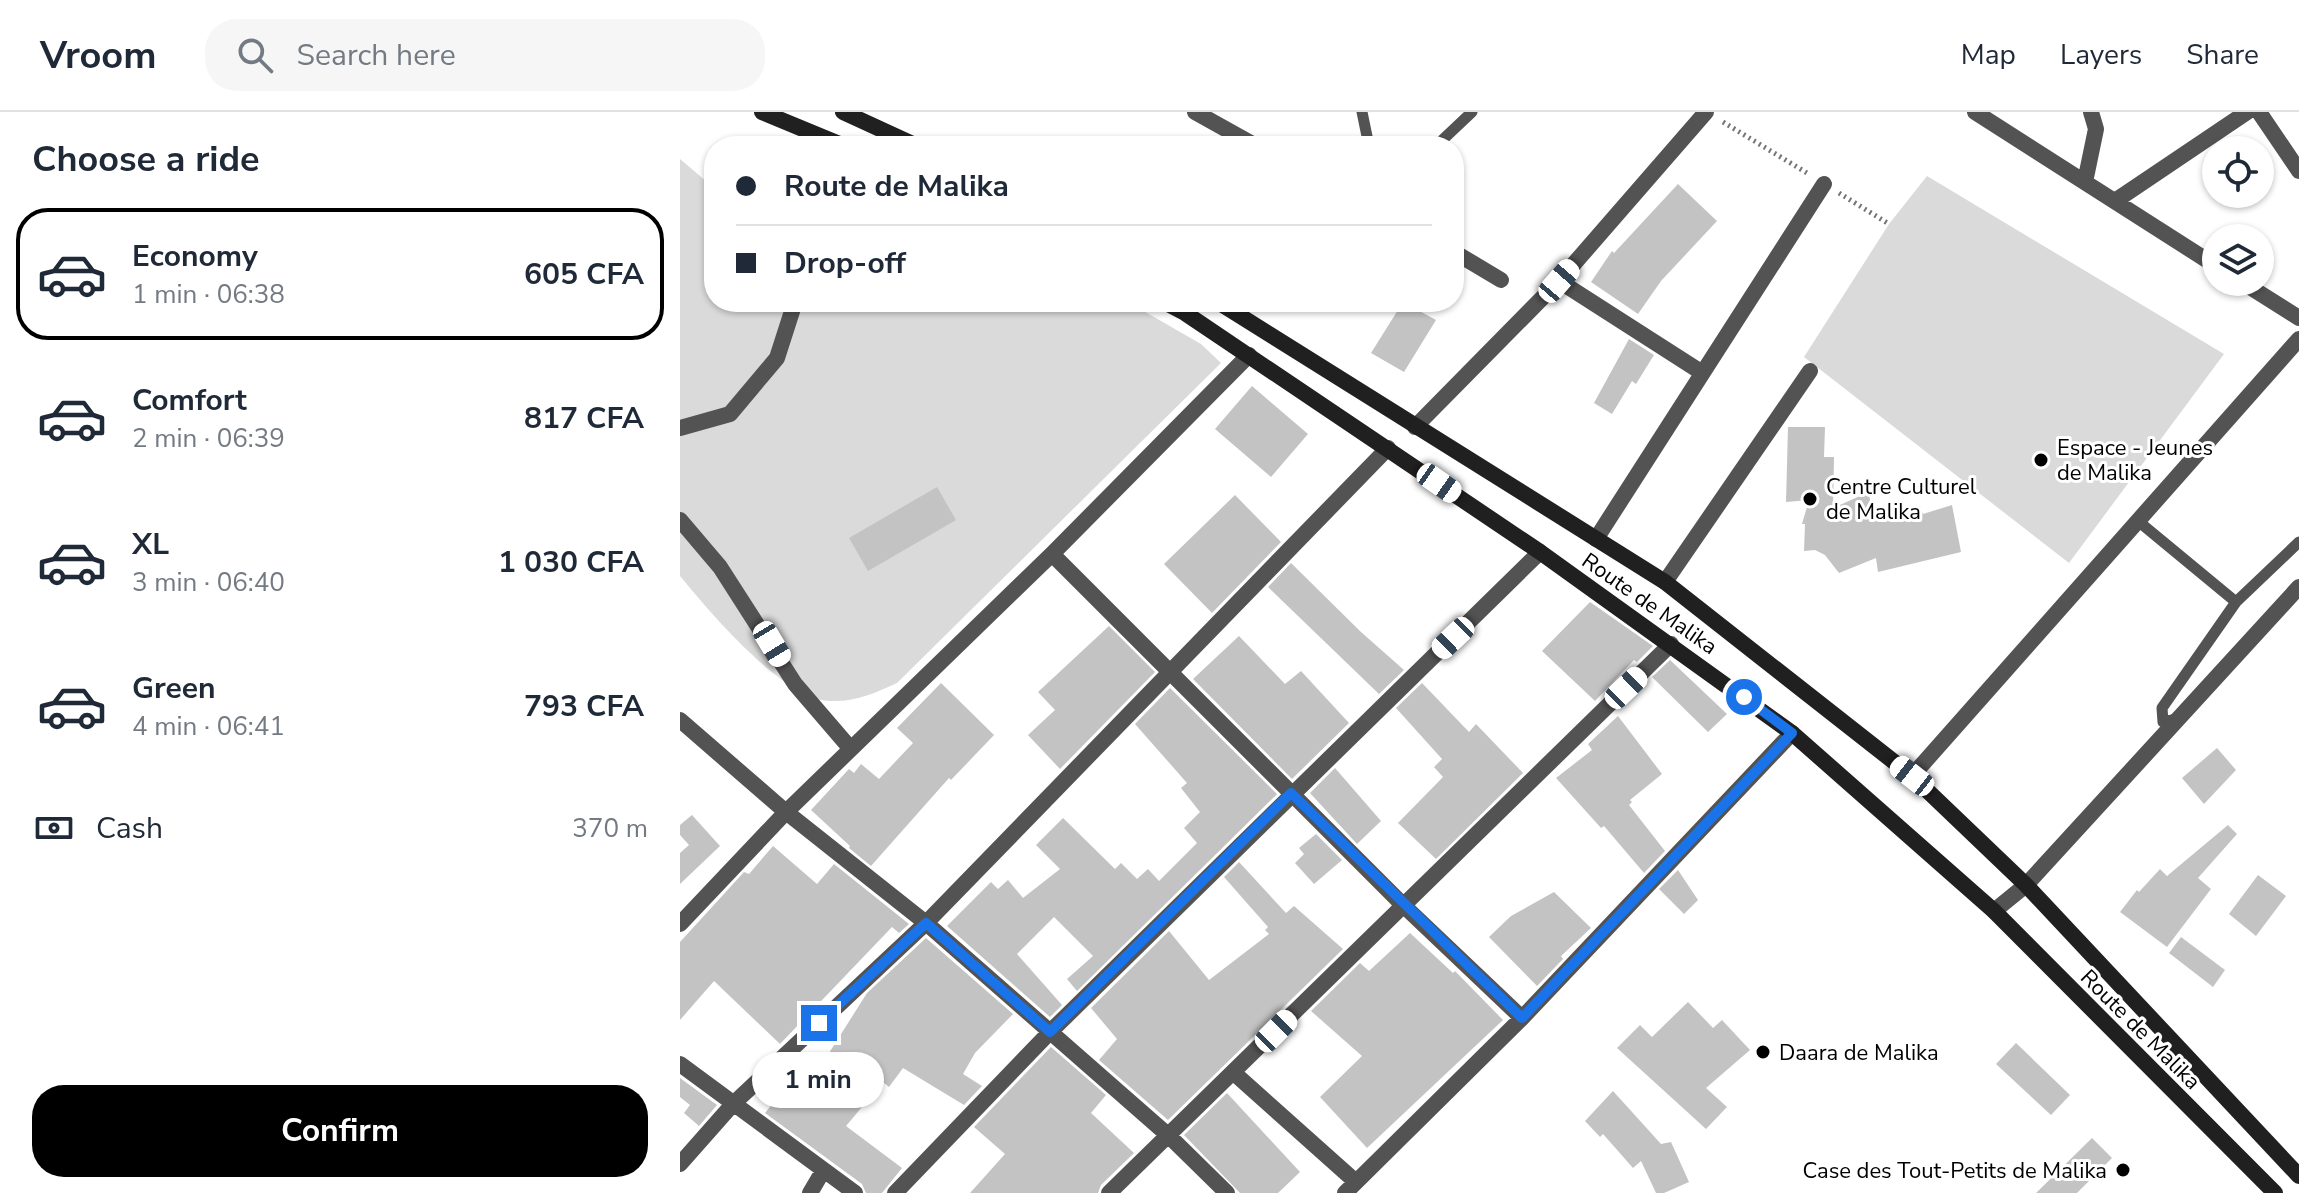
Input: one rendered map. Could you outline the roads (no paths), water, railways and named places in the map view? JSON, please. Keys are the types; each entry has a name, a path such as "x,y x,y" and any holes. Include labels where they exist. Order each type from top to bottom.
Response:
{"main road":[{"path":"762,112 820,136"},
{"path":"843,112 895,136"},
{"name":"Route de Malika","path":"1183,312 1540,552 1792,733 1994,911 2275,1193"},
{"name":"Route de Malika","path":"1234,312 1665,582 1912,776 2026,885 2296,1169"}],"street":[{"path":"1195,112 1218,118 1241,136"},
{"path":"1975,112 2202,257"},
{"path":"2085,182 2096,129 2091,112"},
{"path":"2115,201 2247,112"},
{"path":"2259,112 2299,171"},
{"path":"1415,427 1559,281 1713,116"},
{"path":"1596,539 1824,184"},
{"path":"1464,258 1501,280"},
{"path":"1559,281 1701,372"},
{"path":"2264,296 2299,318"},
{"path":"680,428 730,414 777,358 792,312"},
{"path":"1912,776 2299,339"},
{"path":"680,924 850,748 1052,554 1249,355"},
{"path":"1665,582 1810,371"},
{"path":"680,1164 733,1104 926,923 1388,448"},
{"path":"680,520 720,567 795,684 850,748"},
{"path":"895,1193 1050,1032 1540,552"},
{"path":"1052,554 1403,905 1522,1018"},
{"path":"1994,911 2026,885 2299,587"},
{"path":"1109,1193 1671,644"},
{"path":"680,720 786,812 926,923 1169,1136 1227,1193"},
{"path":"1234,1073 1351,1188 1522,1018 1792,733"},
{"path":"680,1064 855,1193"},
{"path":"810,1193 823,1171"}],"lane":[{"path":"1362,112 1367,136"},
{"path":"1447,136 1472,112"},
{"path":"2138,521 2236,602"},
{"path":"2180,719 2163,722 2162,708 2236,602 2299,542"}],"place":[{"name":"Espace - Jeunes de Malika","path":"2041,460"},
{"name":"Centre Culturel de Malika","path":"1810,499"},
{"name":"Daara de Malika","path":"1763,1052"},
{"name":"Case des Tout-Petits de Malika","path":"2123,1170"}]}
